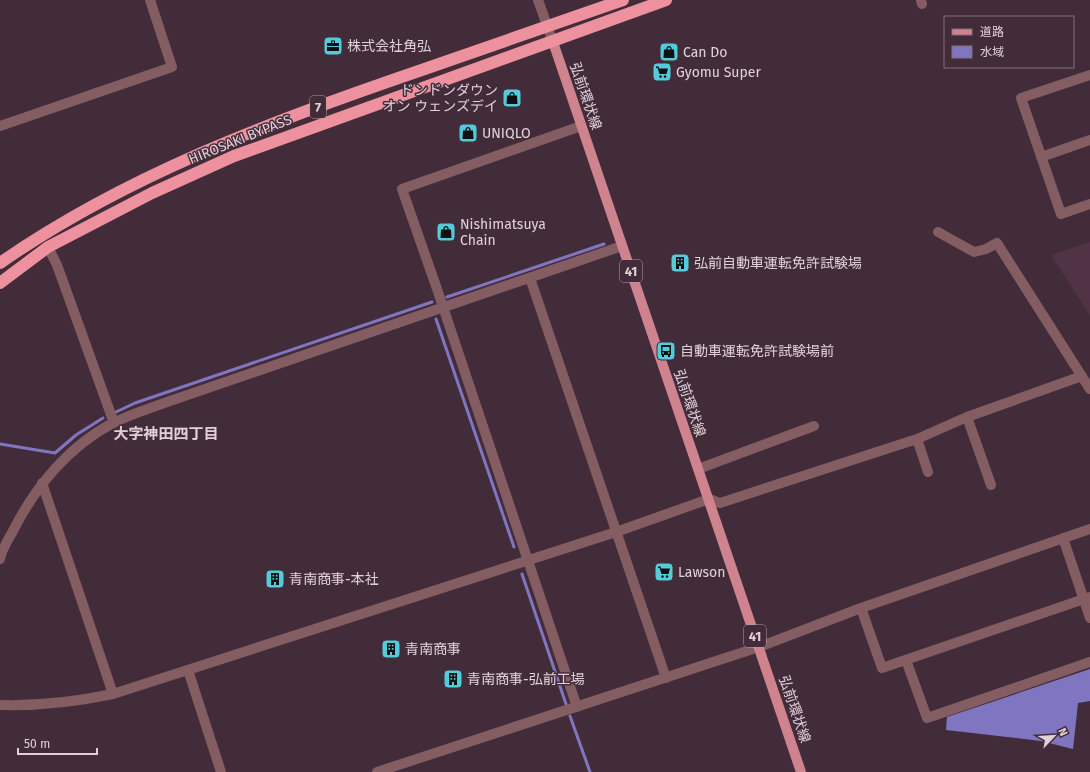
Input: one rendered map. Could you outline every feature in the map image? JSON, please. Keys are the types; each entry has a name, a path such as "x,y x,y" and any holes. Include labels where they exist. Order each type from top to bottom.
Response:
{"highway":[{"name":"HIROSAKI BYPASS","path":"0,263 27,244 108,198 169,168 231,141 337,99 623,0"},
{"name":"HIROSAKI BYPASS","path":"0,283 48,247 152,193 234,156 666,0"},
{"path":"0,258 27,244"},
{"path":"0,287 31,260"}],"main road":[{"name":"弘前環状線","path":"553,42 801,772"}],"street":[{"path":"0,126 172,67 150,0"},
{"path":"538,0 553,42"},
{"path":"1090,75 1022,98 1061,214 1090,204"},
{"path":"577,707 402,189 581,126"},
{"path":"1042,157 1090,140"},
{"path":"938,232 974,252 986,249 997,243 1090,389"},
{"path":"0,559 25,506 42,483 67,456 84,442 114,423 170,401 622,246"},
{"path":"48,247 57,265 114,423"},
{"path":"530,278 666,678"},
{"path":"0,705 32,706 66,703 113,694 616,532 709,499 720,503 918,439 967,417 1082,376"},
{"path":"967,417 991,485"},
{"path":"698,469 814,426"},
{"path":"918,439 928,472"},
{"path":"42,483 113,694"},
{"path":"377,772 759,647 861,608 1090,529"},
{"path":"1063,538 1087,598 1090,618"},
{"path":"861,608 882,668 1087,598"},
{"path":"906,660 927,718 1090,662"},
{"path":"188,670 221,772"}],"shaded area":[{"path":"1090,242 1090,316 1051,255"}],"water":[{"path":"1090,669 1090,701 1078,703 1073,749 1041,741 946,730 947,717"}],"waterway":[{"path":"447,297 604,244"},
{"path":"116,412 135,403 432,302"},
{"path":"436,319 514,547"},
{"path":"0,444 55,453 76,435 103,418"},
{"path":"522,574 566,704"},
{"path":"570,716 590,772"}],"place":[{"name":"株式会社角弘","path":"333,46"},
{"name":"Can Do","path":"669,52"},
{"name":"Gyomu Super","path":"662,72"},
{"name":"ドンドンダウン オン ウェンズデイ","path":"512,98"},
{"name":"UNIQLO","path":"468,133"},
{"name":"Nishimatsuya Chain","path":"446,232"},
{"name":"弘前自動車運転免許試験場","path":"680,263"},
{"name":"自動車運転免許試験場前","path":"666,351"},
{"name":"Lawson","path":"664,572"},
{"name":"青南商事-本社","path":"275,579"},
{"name":"青南商事","path":"391,649"},
{"name":"青南商事-弘前工場","path":"453,679"}],"district":[{"name":"大字神田四丁目","path":"166,434"}]}
